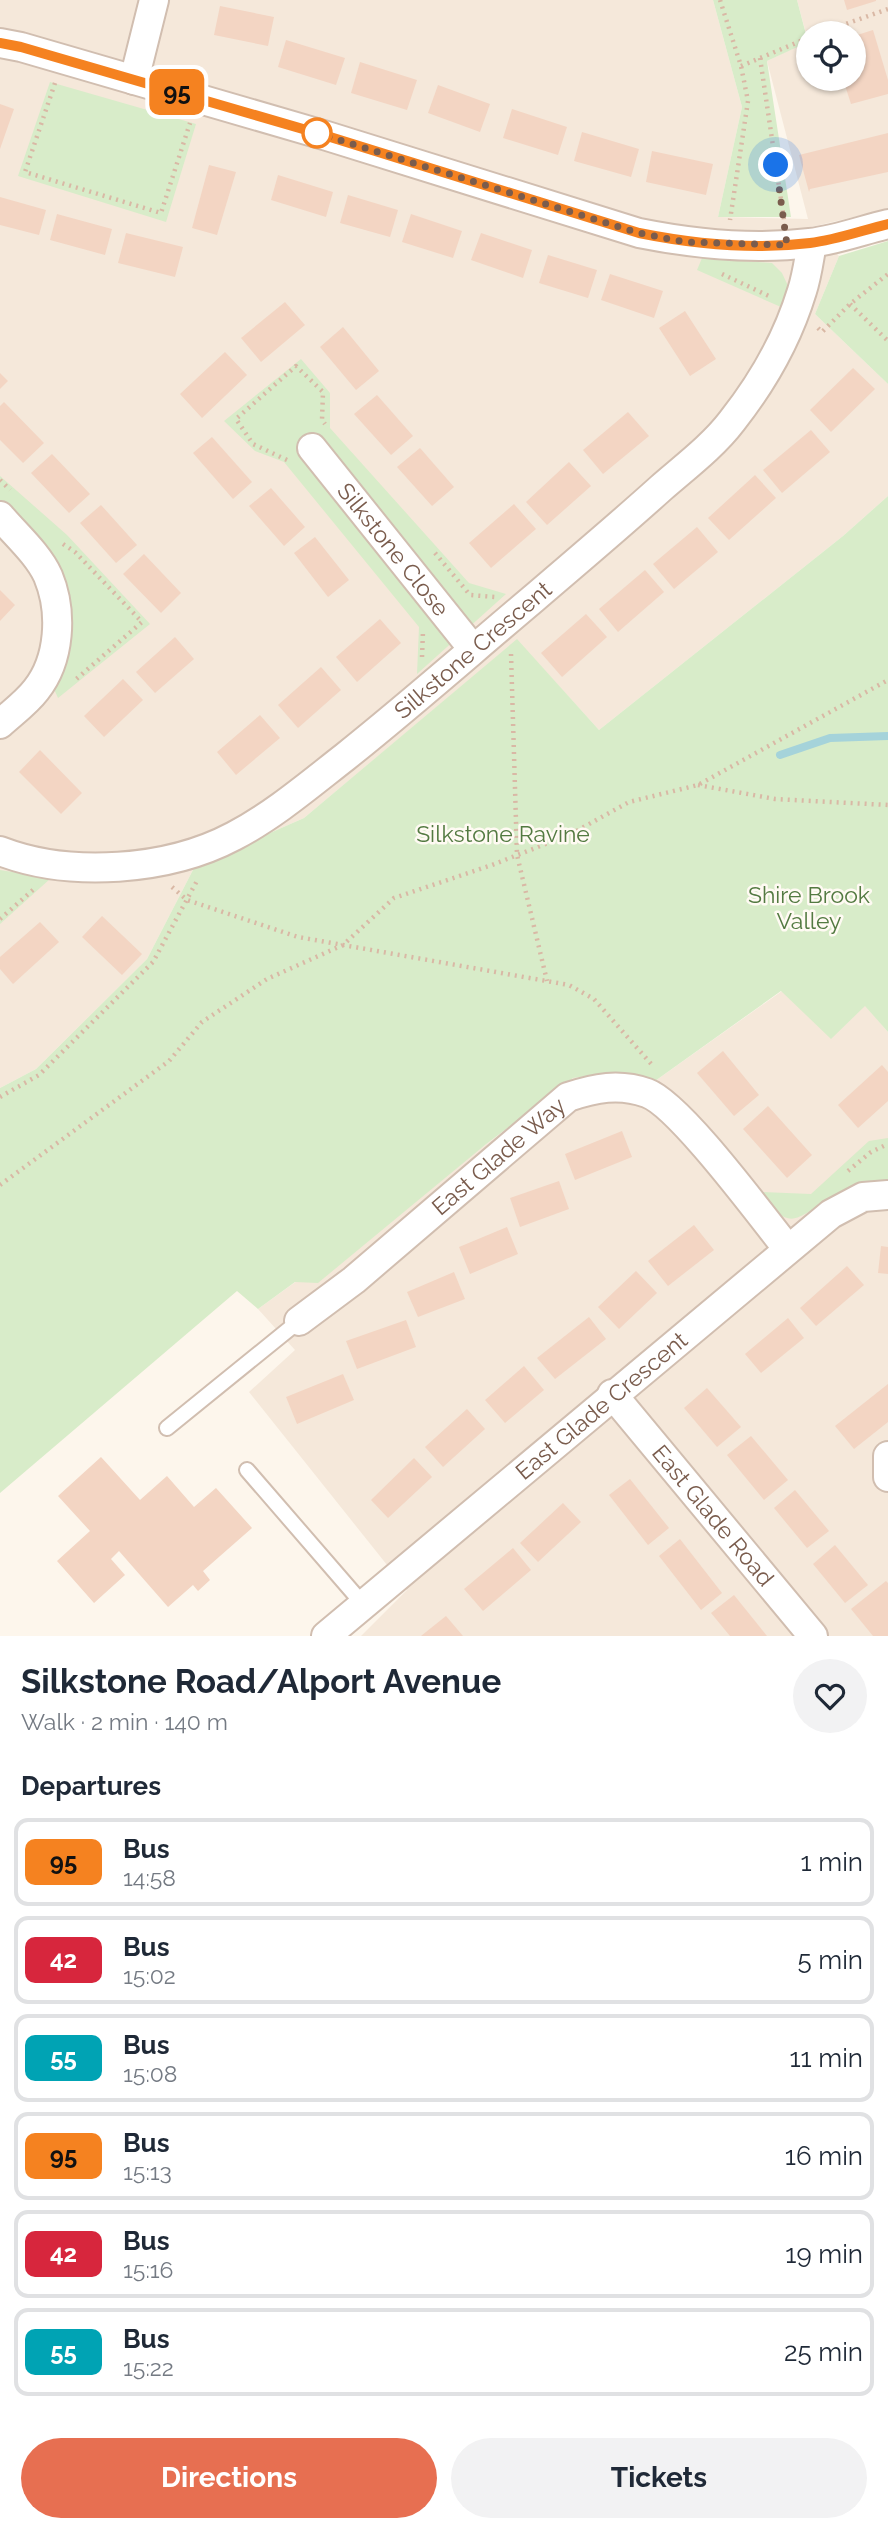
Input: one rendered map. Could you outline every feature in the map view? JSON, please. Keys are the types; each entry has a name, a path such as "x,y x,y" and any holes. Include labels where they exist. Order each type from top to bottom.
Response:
{"street":[{"path":"134,80 154,0"},
{"path":"0,43 198,98 639,233 685,242 726,245 800,244 888,223"},
{"name":"Silkstone Crescent","path":"0,851 61,866 100,868 145,864 189,854 233,837 293,799 686,467 732,422 786,334 803,290 800,244"},
{"name":"Silkstone Close","path":"312,448 484,640"},
{"path":"0,516 31,551 47,575 56,606 57,636 52,664 36,691 0,724"},
{"name":"East Glade Way","path":"299,1321 354,1280 568,1097 597,1087 624,1087 650,1094 673,1111 789,1249"},
{"name":"East Glade Crescent","path":"332,1635 363,1604 831,1214 863,1198 888,1195"},
{"name":"East Glade Road","path":"612,1394 813,1636"},
{"path":"888,1456 888,1476"}],"lane":[{"path":"167,1428 299,1321"},
{"path":"247,1470 363,1604"}],"path":[{"path":"720,0 741,66 747,101 726,245"},
{"path":"854,21 888,9"},
{"path":"741,66 796,43"},
{"path":"760,58 800,244"},
{"path":"64,59 25,172 161,213 198,98"},
{"path":"720,273 796,307 822,332 849,304 888,274"},
{"path":"849,304 888,341"},
{"path":"484,640 510,650 517,855 547,981"},
{"path":"0,1185 169,1061 202,1022 267,979 343,945 394,898 571,834 629,802 698,785 888,681"},
{"path":"698,785 775,799 888,805"},
{"path":"0,1097 39,1075 153,962 216,844"},
{"path":"145,864 187,900 298,937 569,985 594,999 662,1076"},
{"path":"0,919 61,866"}],"shaded area":[{"path":"0,0 713,0 742,107 718,217 808,219 767,61 796,47 796,91 866,91 866,21 803,21 797,0 888,0 888,209 811,227 839,256 815,314 888,384 888,496 843,536 599,730 517,640 304,818 195,866 147,959 36,1069 0,1088"},
{"path":"782,991 831,1038 865,1005 888,1032 888,1636 361,1636 407,1590 249,1392 295,1350 258,1309 573,1078 610,1073 641,1076 655,1081"}],"green space":[{"path":"713,0 797,0 802,21 796,21 796,48 767,61 791,217 718,217 742,107"},
{"path":"50,82 196,124 166,222 18,176"},
{"path":"888,241 888,384 815,314 839,256"},
{"path":"702,258 772,263 782,273 789,288 781,307 697,270"},
{"path":"301,359 330,393 330,428 469,583 506,594 417,674 419,627 284,462 255,451 224,421"},
{"path":"0,476 67,535 150,624 58,698 54,689 64,669 68,635 0,503"},
{"name":"Silkstone Ravine","path":"888,496 888,1032 865,1006 831,1039 781,991 655,1081 641,1076 610,1073 573,1078 485,1145 318,1283 295,1282 258,1309 237,1291 0,1493 0,1088 36,1069 147,959 195,866 304,818 517,639 599,730 843,536"},
{"path":"0,870 51,878 0,924"},
{"path":"888,1138 888,1182 841,1195 796,1218 780,1215 762,1192 811,1194 869,1141"}],"building":[{"path":"844,0 876,0 876,1 847,10"},
{"path":"220,6 274,17 268,46 214,35"},
{"path":"873,30 888,80 888,94 851,104 847,91 866,91 866,32"},
{"path":"286,40 345,58 336,85 278,67"},
{"path":"360,62 417,80 407,110 351,93"},
{"path":"438,85 490,104 480,132 428,113"},
{"path":"0,104 14,109 0,149"},
{"path":"512,109 567,127 558,155 503,138"},
{"path":"582,132 639,149 631,177 574,161"},
{"path":"888,133 888,172 810,189 809,192 799,155"},
{"path":"652,151 713,164 706,195 646,182"},
{"path":"209,165 236,172 217,235 192,228"},
{"path":"278,175 333,192 326,217 271,200"},
{"path":"348,195 398,210 390,237 340,223"},
{"path":"0,197 46,210 39,235 0,225"},
{"path":"57,214 112,229 105,255 50,240"},
{"path":"411,214 462,231 453,258 402,242"},
{"path":"126,233 183,247 175,277 118,263"},
{"path":"481,233 532,250 523,278 471,260"},
{"path":"548,255 597,270 588,298 539,283"},
{"path":"610,274 663,291 654,318 601,300"},
{"path":"285,302 305,325 261,362 241,338"},
{"path":"685,311 716,359 690,376 659,328"},
{"path":"343,327 379,371 356,390 320,347"},
{"path":"225,352 247,375 202,418 180,394"},
{"path":"853,368 875,389 831,432 810,410"},
{"path":"0,373 8,381 0,389"},
{"path":"377,395 413,436 391,455 354,414"},
{"path":"4,402 44,443 23,463 0,440 0,406"},
{"path":"628,412 649,436 603,474 583,450"},
{"path":"811,430 830,452 782,493 763,470"},
{"path":"212,437 252,482 233,499 193,453"},
{"path":"420,448 454,487 432,506 397,467"},
{"path":"52,454 90,494 69,513 31,473"},
{"path":"569,462 591,486 547,525 526,502"},
{"path":"755,475 776,498 729,540 708,518"},
{"path":"271,488 305,527 284,546 249,506"},
{"path":"514,504 536,529 491,568 469,543"},
{"path":"101,505 137,545 116,563 80,523"},
{"path":"697,527 718,552 674,589 653,564"},
{"path":"315,537 349,580 328,597 294,553"},
{"path":"144,554 181,593 161,613 123,574"},
{"path":"645,570 664,592 618,632 599,609"},
{"path":"0,590 15,605 0,621"},
{"path":"586,614 607,637 562,677 541,653"},
{"path":"380,619 401,643 357,682 336,657"},
{"path":"175,637 194,659 155,693 136,672"},
{"path":"321,667 341,690 298,728 278,705"},
{"path":"123,679 143,700 104,737 84,716"},
{"path":"260,715 280,738 236,775 217,752"},
{"path":"40,750 82,793 61,814 19,772"},
{"path":"102,916 142,954 122,975 82,937"},
{"path":"40,922 59,942 13,984 0,969 0,957"},
{"path":"723,1051 759,1095 734,1116 697,1073"},
{"path":"882,1065 888,1072 888,1101 858,1128 838,1105"},
{"path":"768,1106 812,1155 787,1178 743,1129"},
{"path":"622,1131 632,1157 575,1180 565,1154"},
{"path":"559,1181 569,1209 520,1227 510,1198"},
{"path":"694,1225 714,1250 668,1286 648,1261"},
{"path":"507,1227 518,1254 470,1274 459,1247"},
{"path":"881,1246 888,1247 888,1274 878,1273"},
{"path":"847,1266 864,1285 816,1326 800,1308"},
{"path":"636,1271 657,1293 619,1329 598,1307"},
{"path":"454,1272 465,1299 418,1317 407,1292"},
{"path":"589,1317 606,1339 555,1379 537,1358"},
{"path":"788,1318 804,1338 761,1373 745,1354"},
{"path":"406,1320 416,1347 357,1369 346,1341"},
{"path":"524,1366 544,1390 505,1423 485,1400"},
{"path":"343,1374 354,1400 297,1424 286,1397"},
{"path":"888,1384 888,1422 854,1449 835,1426"},
{"path":"707,1388 741,1427 717,1447 684,1408"},
{"path":"467,1409 485,1429 443,1467 425,1447"},
{"path":"751,1436 788,1480 764,1500 727,1455"},
{"path":"101,1457 140,1500 167,1476 194,1507 216,1488 252,1528 203,1571 210,1580 198,1591 193,1585 168,1607 119,1551 111,1559 125,1575 94,1603 57,1561 90,1531 58,1496"},
{"path":"414,1458 432,1477 388,1518 371,1500"},
{"path":"630,1479 669,1528 648,1545 609,1495"},
{"path":"795,1490 829,1531 807,1548 774,1508"},
{"path":"563,1503 581,1522 538,1562 520,1543"},
{"path":"680,1539 722,1593 701,1610 659,1556"},
{"path":"835,1545 868,1585 845,1603 813,1564"},
{"path":"513,1548 531,1570 483,1611 464,1589"},
{"path":"886,1581 888,1636 873,1636 851,1609"},
{"path":"734,1595 767,1636 730,1636 711,1613"},
{"path":"446,1616 463,1636 421,1636"}],"waterway":[{"path":"780,755 830,738 888,736"}],"bus line":[{"name":"95","path":"0,43 327,136 639,233 685,242 787,245 812,243 888,224"}],"route":[{"path":"317,133 639,233 685,242 726,245 787,245 776,165"}],"park label":[{"name":"Shire Brook Valley","path":"809,908"}]}
